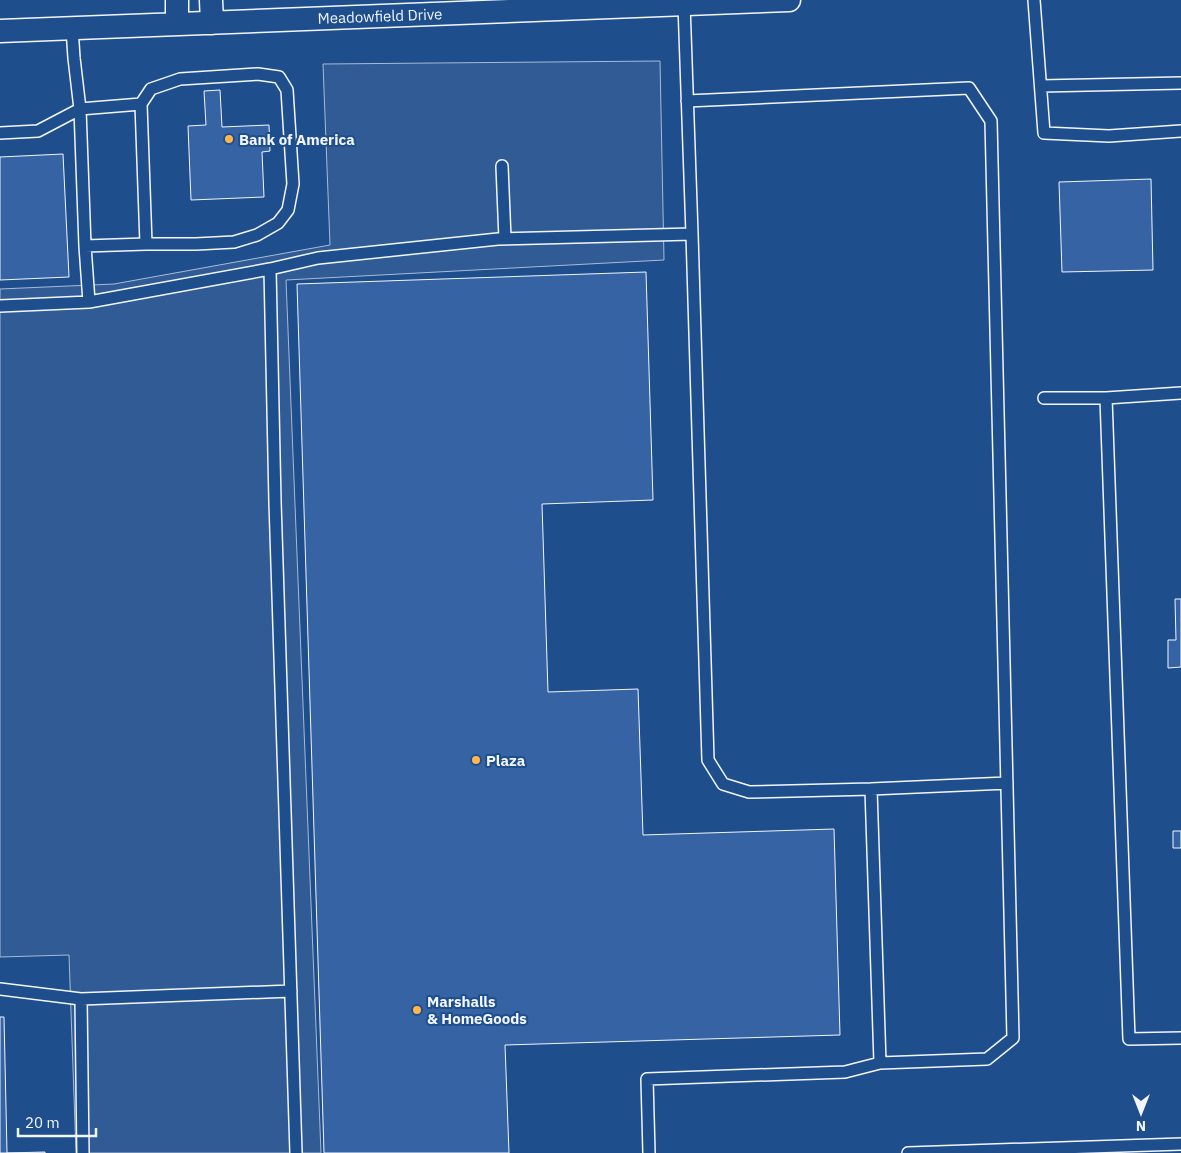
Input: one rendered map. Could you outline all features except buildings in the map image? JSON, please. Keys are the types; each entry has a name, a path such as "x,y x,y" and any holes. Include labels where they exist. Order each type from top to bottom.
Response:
{"street":[{"path":"177,0 178,24"},
{"path":"212,0 212,22"},
{"name":"Meadowfield Drive","path":"0,31 644,3 684,4 789,0"}],"lane":[{"path":"1034,0 1044,133 1109,136 1181,131"},
{"path":"684,4 708,760 723,784 749,792 1007,783"},
{"path":"72,28 80,109 85,246 90,302"},
{"path":"85,246 234,242 257,235 278,223 288,210 293,184 287,90 279,77 258,74 180,79 151,89 141,104 146,244"},
{"path":"1041,86 1181,83"},
{"path":"649,1153 647,1079 845,1072 880,1063 987,1059 1013,1038 991,121 969,88 687,101"},
{"path":"0,133 38,131 80,109 141,104"},
{"path":"502,166 505,239"},
{"path":"0,306 90,302 270,269 318,258 505,239 692,234"},
{"path":"270,269 275,511 296,1153"},
{"path":"1044,398 1106,398 1181,393"},
{"path":"1106,398 1129,1039 1181,1038"},
{"path":"871,789 880,1063"},
{"path":"0,989 81,999 291,991"},
{"path":"81,999 83,1153"},
{"path":"908,1153 1181,1144"}],"shaded area":[{"path":"660,61 664,260 286,280 321,1153 76,1153 69,955 0,957 0,289 114,284 330,245 323,64"}],"place":[{"name":"Bank of America","path":"229,139"},
{"name":"Plaza","path":"476,760"},
{"name":"Marshalls & HomeGoods","path":"417,1010"}]}
